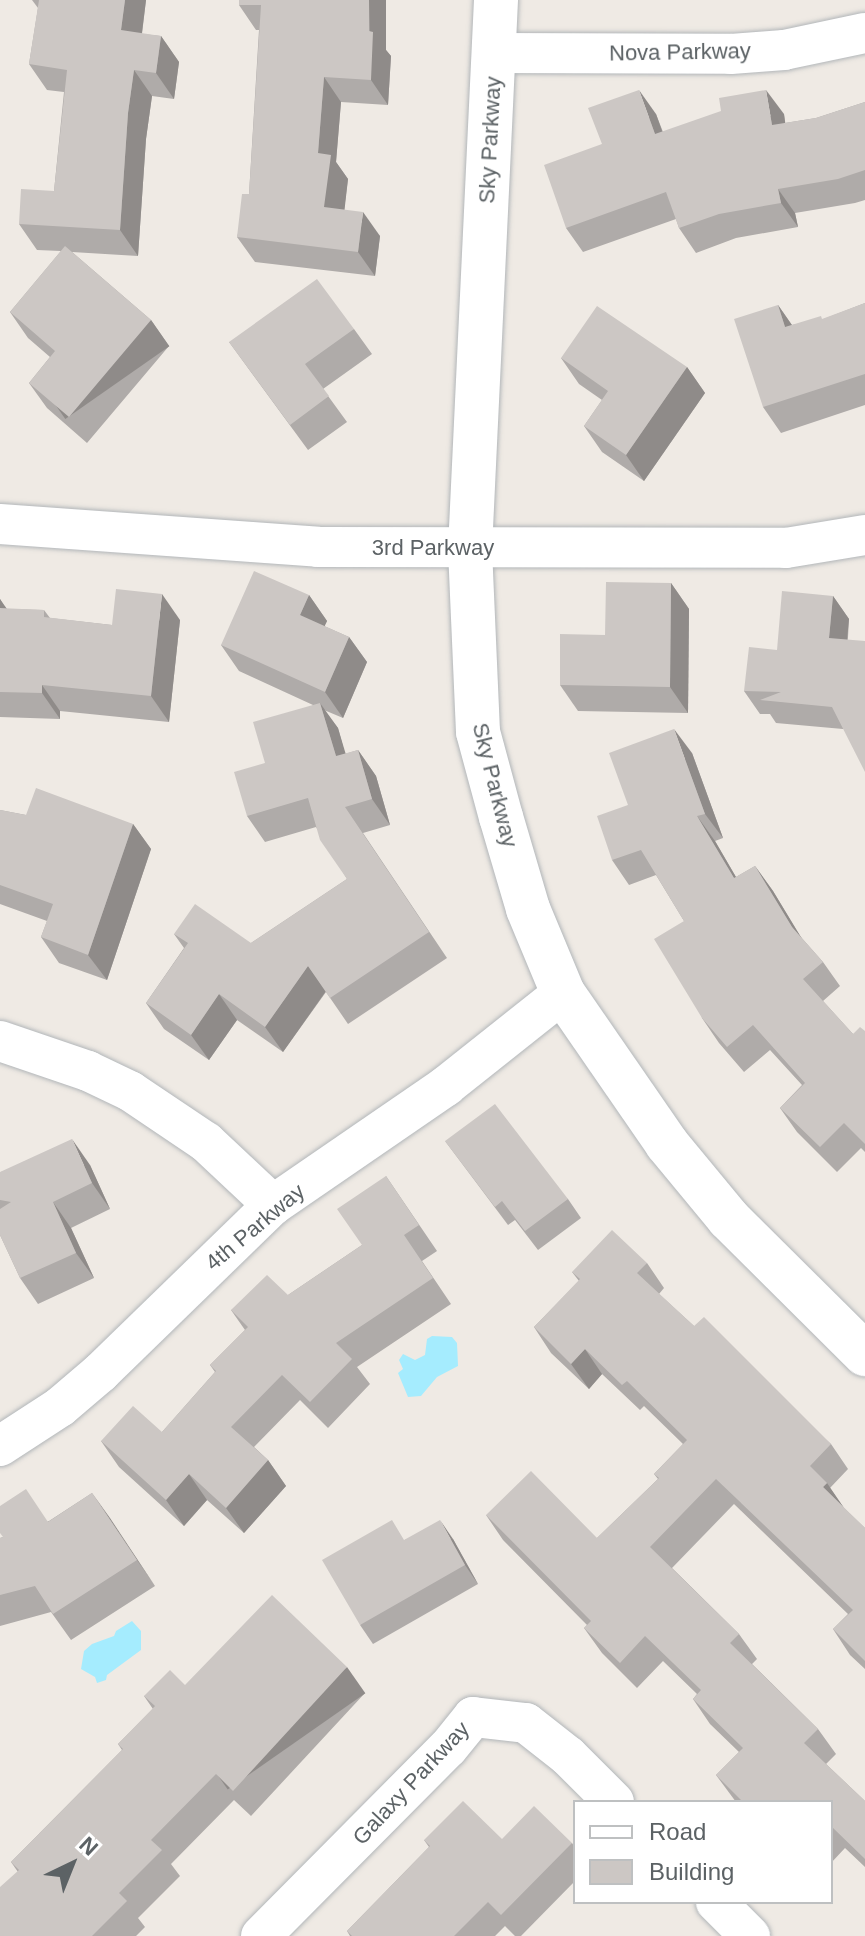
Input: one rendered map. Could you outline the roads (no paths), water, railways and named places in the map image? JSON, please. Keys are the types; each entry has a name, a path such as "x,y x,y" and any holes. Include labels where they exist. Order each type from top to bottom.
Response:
{"street":[{"name":"Sky Parkway","path":"496,0 470,549 478,732 528,909 563,993 667,1144 729,1219 865,1354"},
{"name":"Nova Parkway","path":"493,53 731,54 784,50 865,33"},
{"name":"3rd Parkway","path":"0,524 318,547 470,549 786,548 865,535"},
{"name":"4th Parkway","path":"0,1446 60,1407 101,1372 273,1205 446,1086 563,993"},
{"path":"0,1041 88,1071 130,1091 206,1142 273,1205"},
{"name":"Galaxy Parkway","path":"261,1936 448,1748 473,1717 526,1723 568,1756 612,1800"},
{"path":"718,1904 750,1936"}],"water":[{"path":"432,1336 452,1337 457,1343 458,1366 437,1377 421,1396 408,1397 398,1373 403,1369 399,1360 403,1354 415,1360 425,1355 427,1339"},
{"path":"132,1621 141,1631 141,1650 107,1675 106,1680 97,1683 95,1677 81,1669 84,1651 92,1644 114,1636 116,1631"}]}
